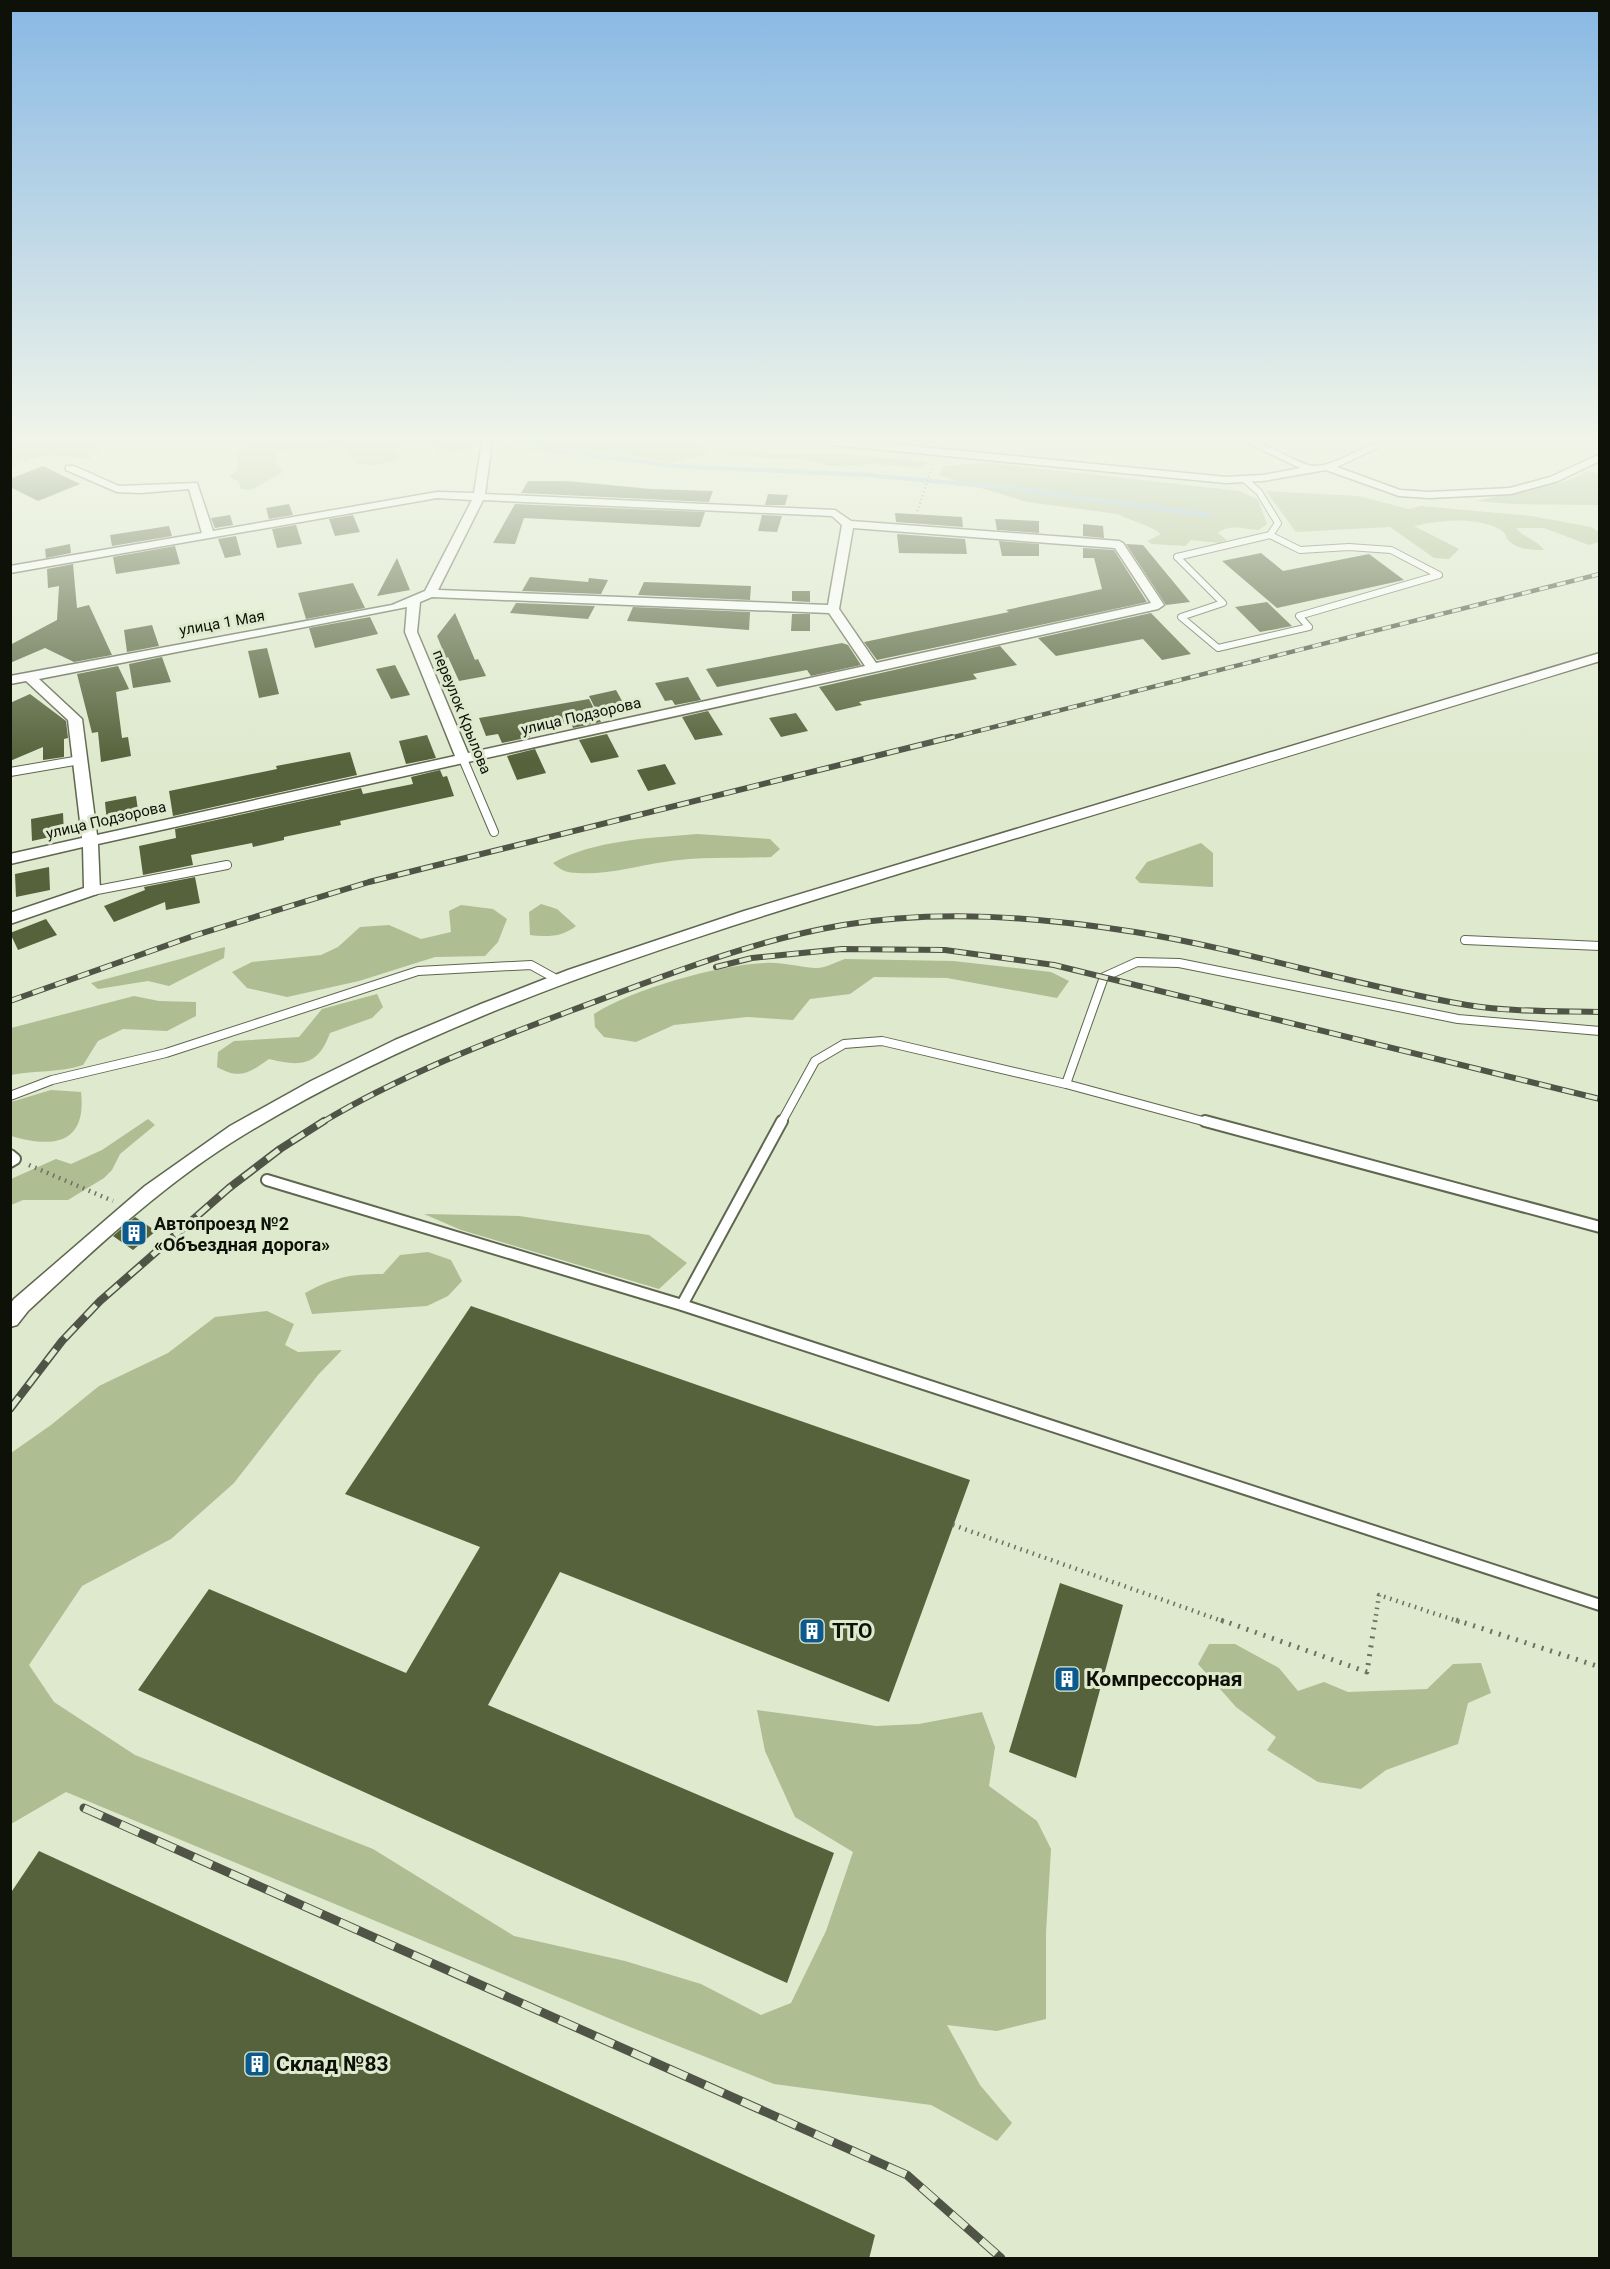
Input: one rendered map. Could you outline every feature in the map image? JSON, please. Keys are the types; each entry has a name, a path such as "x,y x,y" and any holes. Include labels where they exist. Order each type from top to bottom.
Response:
{"street":[{"path":"10,570 139,548"},
{"path":"430,593 453,548"},
{"path":"844,548 832,609 872,667"},
{"name":"улица Подзорова","path":"10,859 1158,605 1121,548"},
{"name":"улица 1 Мая","path":"10,680 394,608 430,593 832,609"},
{"name":"переулок Крылова","path":"414,601 411,632 463,759"},
{"path":"10,1319 21,1305 129,1208 232,1133 331,1077 411,1038 558,980 825,891 1599,657"},
{"path":"10,919 92,891 90,840 75,719 27,675"}],"lane":[{"path":"1216,548 1177,557 1223,603 1181,616 1218,648 1309,627 1299,616 1439,575 1391,550 1349,548 1300,550 1296,548"},
{"name":"переулок Крылова","path":"463,759 494,832"},
{"path":"10,772 80,760"},
{"path":"92,891 226,865"},
{"path":"1465,940 1599,946"},
{"path":"1066,1084 1104,977 1137,962 1179,963 1458,1019 1599,1031"},
{"path":"10,1096 52,1080 166,1053 418,971 531,965 558,980"},
{"path":"682,1305 815,1061 844,1044 882,1041 1066,1084 1599,1227"},
{"path":"267,1180 682,1305 1599,1605"}],"path":[{"path":"12,1159 129,1208"},
{"path":"953,1525 1367,1672 1379,1595 1599,1668"}],"green space":[{"path":"1420,548 1459,549 1449,559 1434,558"},
{"path":"1521,548 1542,548 1544,550 1530,550"},
{"path":"697,834 770,839 780,849 771,857 677,860 600,873 570,872 553,863 586,849 623,841"},
{"path":"1201,843 1213,853 1213,887 1140,883 1135,878 1147,862"},
{"path":"541,904 557,909 576,926 554,935 530,935 529,912"},
{"path":"461,905 493,909 507,919 498,942 485,956 435,957 359,981 287,997 247,988 232,972 252,962 321,955 338,947 360,927 389,925 421,939 451,932 449,911"},
{"path":"225,947 224,958 169,986 148,981 98,989 91,983"},
{"path":"845,959 953,961 1051,972 1069,981 1057,998 947,978 874,977 850,994 810,999 793,1020 747,1017 674,1025 636,1042 604,1037 595,1027 594,1014 611,1005 653,987 701,973 772,963 819,968"},
{"path":"377,994 383,1007 372,1018 330,1033 320,1052 314,1058 299,1063 269,1059 250,1071 238,1074 217,1067 218,1052 234,1041 299,1037 322,1009"},
{"path":"134,996 159,1001 196,1002 196,1016 167,1031 123,1029 98,1041 83,1065 11,1075 11,1028"},
{"path":"51,1090 81,1092 81,1110 78,1123 72,1132 64,1138 40,1142 11,1136 11,1102"},
{"path":"148,1119 155,1125 120,1154 112,1170 104,1178 68,1200 23,1200 11,1205 11,1179 56,1159 71,1164 102,1150"},
{"path":"424,1214 519,1216 649,1235 687,1263 659,1289 461,1230"},
{"path":"428,1252 451,1260 462,1281 448,1296 427,1306 312,1314 305,1293 325,1283 343,1278 383,1274 400,1255"},
{"path":"267,1311 294,1324 285,1345 298,1352 342,1350 318,1375 234,1483 171,1539 82,1586 29,1665 54,1702 135,1755 373,1849 514,1936 625,1961 701,1984 761,2015 791,2003 826,1931 853,1852 795,1817 765,1751 757,1710 876,1726 919,1724 982,1712 995,1747 989,1786 1037,1821 1051,1849 1046,1933 1046,2019 997,2031 947,2025 980,2085 1012,2123 997,2141 931,2105 774,2084 630,2027 66,1792 11,1824 11,1453 51,1425 99,1386 168,1353 215,1317"},
{"path":"1209,1644 1235,1644 1279,1668 1298,1691 1324,1682 1348,1692 1427,1689 1453,1664 1481,1663 1491,1693 1468,1703 1458,1744 1386,1770 1361,1789 1318,1782 1267,1750 1276,1737 1236,1707 1198,1664"}],"building":[{"path":"70,548 71,553 46,558 45,549"},
{"path":"176,548 180,564 116,574 113,557"},
{"path":"221,548 239,548 241,555 225,558"},
{"path":"898,548 966,548 967,554 899,553"},
{"path":"1000,548 1039,548 1039,556 1002,556"},
{"path":"1083,548 1114,550 1147,602 877,660 864,642 1009,612 1006,610 1102,589 1094,558 1083,558"},
{"path":"1129,548 1145,548 1190,602 1166,605"},
{"path":"1261,553 1283,571 1369,554 1404,580 1277,608 1222,561"},
{"path":"397,558 410,590 377,596"},
{"path":"73,564 77,608 89,605 112,655 74,662 45,648 10,663 10,645 57,620 59,586 48,588 47,569"},
{"path":"530,577 588,582 589,578 608,580 601,594 522,591"},
{"path":"644,582 751,586 750,600 638,595"},
{"path":"353,583 365,608 306,619 298,593"},
{"path":"792,591 810,591 810,602 792,601"},
{"path":"1267,602 1292,626 1260,632 1235,607"},
{"path":"516,603 595,606 588,619 510,613"},
{"path":"633,607 750,612 749,630 627,621"},
{"path":"455,613 475,660 478,659 486,676 459,681 448,657 446,658 437,636"},
{"path":"1151,613 1191,654 1162,660 1143,639 1056,656 1038,638"},
{"path":"792,614 810,614 810,631 791,631"},
{"path":"370,617 378,634 315,648 309,628"},
{"path":"152,625 159,646 127,652 124,630"},
{"path":"842,643 848,645 861,665 811,676 807,670 717,687 706,669"},
{"path":"1000,646 1017,665 973,674 977,679 859,702 862,705 836,711 819,687"},
{"path":"267,648 279,694 259,698 248,651"},
{"path":"162,657 171,682 133,688 129,664"},
{"path":"395,665 410,695 391,699 376,669"},
{"path":"118,666 129,689 116,692 122,738 128,737 131,756 101,762 98,732 92,733 77,674"},
{"path":"688,677 701,700 675,705 672,700 665,701 655,683"},
{"path":"616,690 626,708 598,714 589,696"},
{"path":"30,694 66,721 68,738 64,739 64,757 43,760 43,747 10,761 10,703"},
{"path":"589,699 601,722 573,728 571,722 527,731 530,737 502,743 498,734 486,736 479,718"},
{"path":"708,711 723,735 695,740 682,717"},
{"path":"796,713 808,731 781,737 769,718"},
{"path":"607,734 619,757 591,763 579,740"},
{"path":"427,735 436,758 406,764 399,741"},
{"path":"535,749 546,773 517,780 507,756"},
{"path":"350,752 357,775 173,816 169,791 277,769 276,766"},
{"path":"665,764 676,784 648,791 637,770"},
{"path":"440,770 443,777 447,776 454,796 340,821 341,825 284,837 284,840 253,847 252,843 191,855 193,865 143,875 139,846 176,838 175,829 361,788 363,794 413,784 411,777"},
{"path":"136,796 139,817 107,823 105,802"},
{"path":"63,813 64,834 32,841 31,819"},
{"path":"49,867 50,890 16,897 15,874"},
{"path":"195,877 200,903 166,910 165,902 114,922 104,906 145,890 144,887"},
{"path":"46,919 57,935 18,950 10,933"},
{"name":"Автопроезд №2 «Объездная дорога»","path":"135,1217 156,1231 133,1250 113,1236"},
{"name":"ТТО","path":"471,1306 970,1480 889,1702 560,1572 488,1705 834,1853 787,1983 138,1690 209,1589 406,1673 480,1547 345,1494"},
{"name":"Компрессорная","path":"1060,1583 1123,1605 1076,1778 1009,1752"},
{"name":"Склад №83","path":"39,1851 875,2235 869,2259 10,2259 10,1894"}],"railway":[{"path":"946,739 1600,574"},
{"path":"10,1001 196,935 369,882 952,737"},
{"path":"321,1123 381,1090 443,1061 671,974 773,941 843,925 879,920 952,916 1062,922 1135,932 1218,948 1384,988 1467,1005 1517,1010 1600,1012"},
{"path":"716,967 752,958 842,949 945,950 1054,965 1600,1099"},
{"path":"10,1409 62,1341 100,1301 229,1188 280,1149 324,1121"},
{"path":"84,1808 907,2175 1001,2258"}],"place":[{"name":"Автопроезд №2 «Объездная дорога»","path":"134,1233"},
{"name":"ТТО","path":"812,1631"},
{"name":"Компрессорная","path":"1067,1679"},
{"name":"Склад №83","path":"257,2064"}]}
